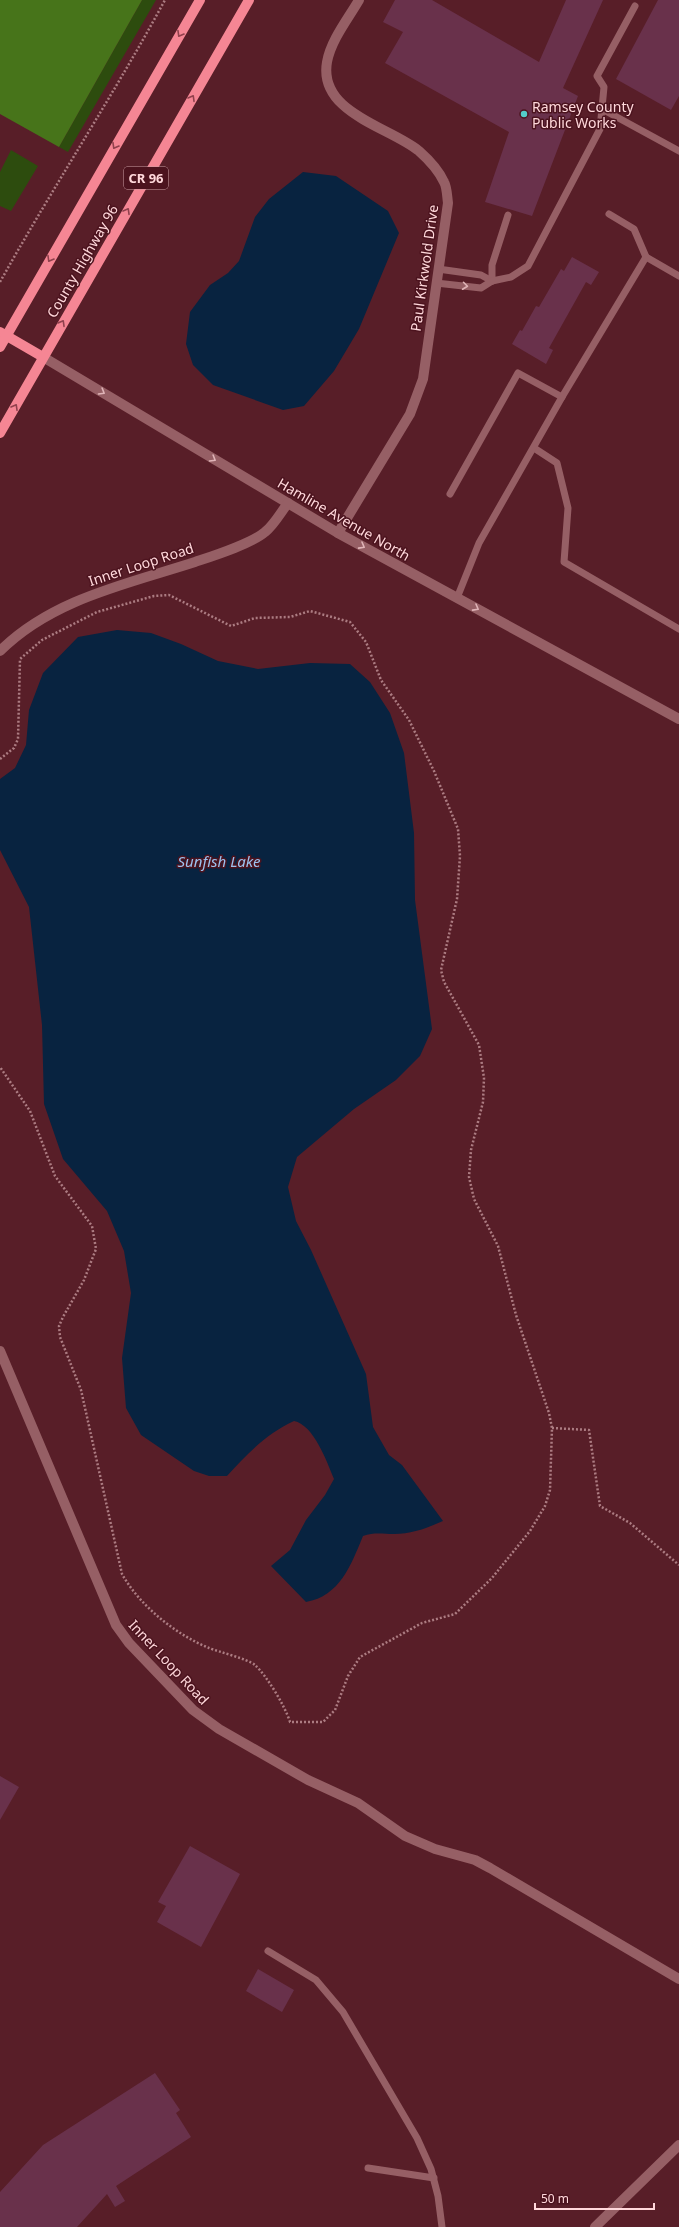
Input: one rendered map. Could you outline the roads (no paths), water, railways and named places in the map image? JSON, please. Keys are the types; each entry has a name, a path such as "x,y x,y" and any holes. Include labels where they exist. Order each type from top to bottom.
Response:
{"main road":[{"name":"County Highway 96","path":"0,347 3,334 200,0"},
{"name":"County Highway 96","path":"0,433 249,0"},
{"name":"Hamline Avenue North","path":"3,334 43,357"}],"street":[{"name":"Paul Kirkwold Drive","path":"338,533 410,414 423,379 448,202 444,182 419,151 350,112 337,100 329,82 327,63 334,44 359,0"},
{"name":"Hamline Avenue North","path":"43,357 338,533 679,719"},
{"name":"Inner Loop Road","path":"0,650 13,638 47,615 81,598 224,552 265,532 288,503"},
{"name":"Inner Loop Road","path":"0,1351 116,1625 129,1643 193,1710 219,1729 308,1780 358,1803 405,1836 435,1849 475,1860 679,1979"},
{"path":"595,2227 679,2145"}],"lane":[{"path":"436,283 481,288 492,281 511,277 528,266 600,129 604,87 597,76 636,6"},
{"path":"602,109 679,151"},
{"path":"609,214 634,229 646,257 679,276"},
{"path":"492,281 492,265 508,215"},
{"path":"457,598 479,543 562,397 646,257"},
{"path":"438,269 481,275 492,281"},
{"path":"450,494 518,373 562,397"},
{"path":"534,448 557,463 568,508 564,562 679,629"},
{"path":"268,1951 316,1980 343,2012 417,2138 434,2178 442,2227"},
{"path":"368,2168 434,2178"}],"water":[{"path":"303,172 336,176 388,211 399,233 359,329 334,371 304,406 283,410 213,385 193,365 186,344 190,312 210,285 228,273 239,261 255,217 269,199"},
{"name":"Sunfish Lake","path":"117,630 151,633 181,644 218,661 258,669 310,663 350,664 370,682 390,713 404,753 414,833 415,900 432,1029 420,1056 396,1080 354,1109 297,1157 288,1187 296,1221 311,1250 366,1374 373,1427 389,1455 402,1465 443,1521 413,1532 363,1536 354,1558 343,1578 328,1593 318,1599 306,1602 271,1566 290,1550 306,1520 325,1495 334,1479 319,1445 308,1429 294,1421 266,1438 227,1476 209,1476 194,1471 141,1435 126,1408 122,1358 131,1293 124,1251 107,1211 63,1159 44,1104 42,1025 29,907 0,850 0,779 15,768 26,745 29,710 43,673 78,637"}],"place":[{"name":"Ramsey County Public Works","path":"524,114"}]}
